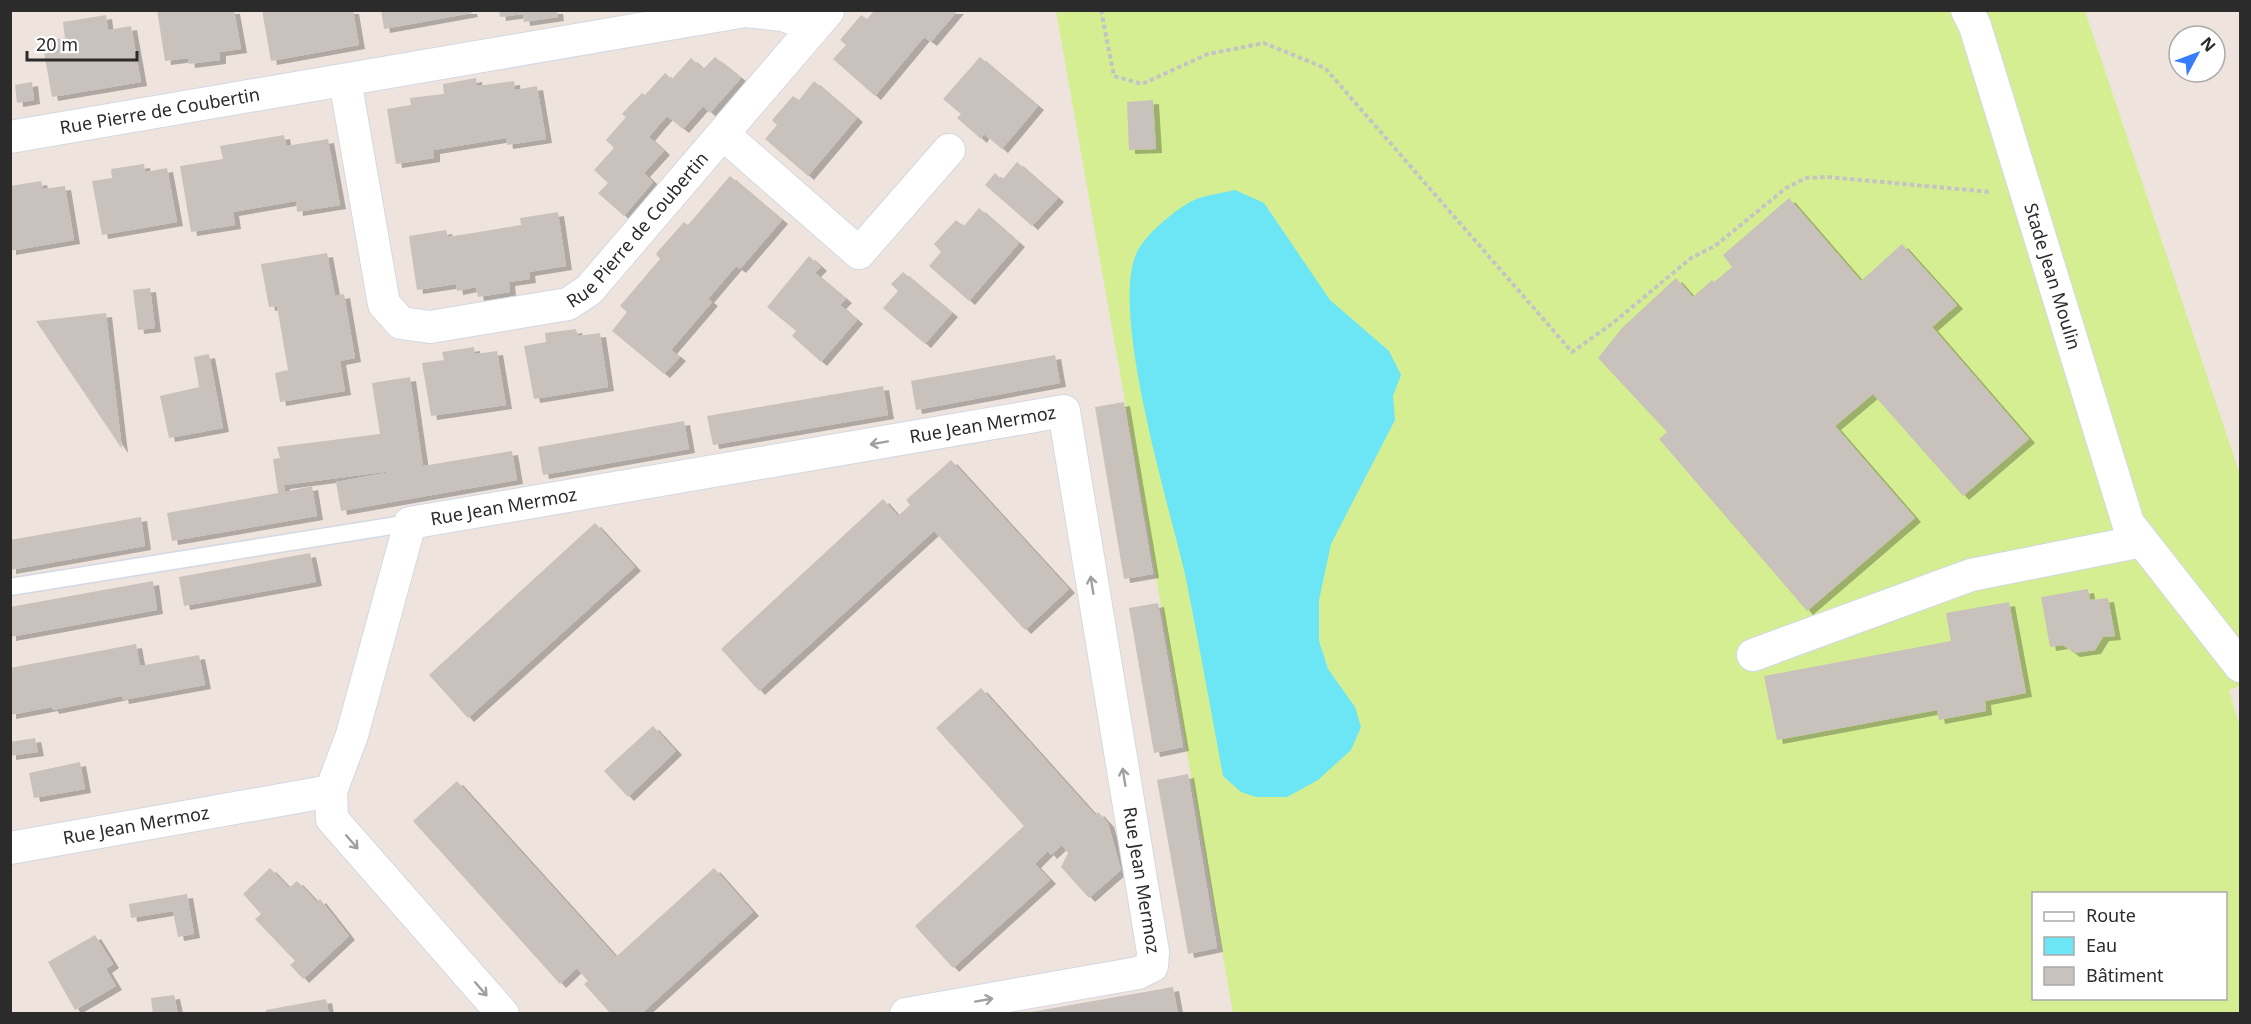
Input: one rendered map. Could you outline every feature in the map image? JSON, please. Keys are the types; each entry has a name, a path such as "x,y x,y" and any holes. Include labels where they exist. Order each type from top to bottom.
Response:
{"street":[{"name":"Stade Jean Moulin","path":"1967,10 1975,26 2128,523 2241,666"},
{"name":"Rue Pierre de Coubertin","path":"10,137 745,11 822,18"},
{"name":"Rue Pierre de Coubertin","path":"345,80 384,304 401,323 430,327 568,304 589,290 822,18"},
{"path":"723,134 859,253 949,150"},
{"name":"Rue Jean Mermoz","path":"503,1014 332,819 331,791 352,735 410,523 1064,411 1153,952 1152,966 1138,973 906,1014"},
{"path":"1753,655 1971,575 2142,541"},
{"name":"Rue Jean Mermoz","path":"10,848 331,791"}],"lane":[{"path":"10,587 410,523"}],"path":[{"path":"1101,10 1114,76 1142,84 1208,54 1264,43 1325,68 1572,352 1613,323 1691,258 1715,246 1786,188 1806,178 1828,177 2028,196"}],"green space":[{"path":"1056,11 2085,11 2240,475 2240,686 2229,690 2240,727 2240,1013 1233,1013"}],"water":[{"path":"1235,190 1264,203 1330,300 1389,351 1401,375 1393,396 1395,420 1331,544 1319,600 1319,641 1328,669 1355,707 1361,727 1351,750 1318,780 1287,797 1256,797 1241,792 1223,776 1186,579 1145,410 1130,316 1131,278 1142,243 1183,206 1204,197"}],"building":[{"path":"157,10 234,10 241,49 220,52 220,60 189,64 188,58 165,61"},
{"path":"262,10 353,10 359,45 271,61"},
{"path":"381,10 471,10 472,13 384,29"},
{"path":"499,10 557,10 558,17 524,22 523,14 500,17"},
{"path":"875,10 958,10 931,42 924,37 875,96 833,59 846,45 840,40 861,15 867,19"},
{"path":"106,15 108,30 131,26 141,82 52,97 42,41 65,38 63,22"},
{"path":"715,57 741,78 710,113 703,106 683,129 667,116 658,126 649,137 664,151 644,173 653,182 624,216 598,193 608,183 594,170 614,148 606,140 626,117 622,114 642,93 645,95 665,73 672,79 691,58 703,69"},
{"path":"980,57 1038,106 1002,149 984,134 981,139 957,118 961,114 943,99"},
{"path":"476,78 477,86 514,81 515,90 537,86 546,139 507,145 506,138 434,150 434,158 396,164 387,109 411,105 410,98 444,94 443,84"},
{"path":"814,81 857,118 808,176 765,139 777,125 772,120 793,96 799,100"},
{"path":"32,82 34,100 17,103 15,85"},
{"path":"1153,100 1156,149 1129,150 1127,102"},
{"path":"284,135 286,146 328,139 340,205 297,212 296,201 233,212 235,225 191,232 180,166 223,159 220,146"},
{"path":"1017,162 1058,198 1032,226 985,185 995,173 1002,180"},
{"path":"144,164 145,172 167,168 177,222 102,235 92,181 112,178 111,169"},
{"path":"730,176 782,220 740,269 736,266 708,299 712,302 671,350 680,357 664,374 612,331 627,312 620,306 660,259 656,254 660,249 684,222 688,225"},
{"path":"41,181 43,189 65,186 74,240 10,251 10,186"},
{"path":"1789,198 1861,281 1902,244 1957,305 1932,327 2029,439 1963,496 1873,394 1835,426 1915,518 1807,611 1659,439 1667,432 1598,358 1622,328 1676,278 1693,297 1712,280 1714,282 1732,267 1723,255"},
{"path":"979,208 1019,243 969,301 929,266 941,252 934,244 956,220 964,226"},
{"path":"558,212 566,266 529,272 530,279 509,282 510,292 478,297 476,287 457,291 456,284 417,290 409,236 446,230 448,237 521,225 520,218"},
{"path":"327,253 335,296 344,294 355,358 340,361 345,391 280,402 275,373 288,370 277,306 269,307 261,264"},
{"path":"809,256 821,267 815,273 846,299 840,305 857,320 821,362 792,336 796,331 767,307"},
{"path":"903,272 952,313 925,344 883,308 898,291 891,284"},
{"path":"150,288 155,328 138,330 133,290"},
{"path":"106,313 122,449 36,321"},
{"path":"576,329 578,336 600,333 608,387 534,399 524,346 546,342 545,333"},
{"path":"474,347 475,354 497,351 506,405 431,416 422,363 444,360 442,352"},
{"path":"209,354 223,428 169,438 160,396 199,387 194,357"},
{"path":"1055,355 1060,383 916,410 911,381"},
{"path":"410,377 423,466 512,451 517,480 341,511 336,482 407,469 284,485 285,492 312,486 317,516 172,541 167,513 278,493 273,459 280,458 277,447 380,434 372,383"},
{"path":"883,386 888,415 713,445 707,416"},
{"path":"1124,402 1153,574 1124,579 1095,407"},
{"path":"684,421 689,449 543,475 538,447"},
{"path":"951,460 1069,589 1025,630 934,531 759,691 721,649 883,499 898,516 910,505 906,500"},
{"path":"141,517 145,546 10,570 10,540"},
{"path":"595,523 635,567 468,718 429,675"},
{"path":"310,553 316,582 184,606 179,577"},
{"path":"153,581 157,610 10,637 10,607"},
{"path":"2088,589 2090,600 2108,598 2115,636 2103,637 2095,650 2074,653 2063,645 2050,647 2041,597"},
{"path":"2009,602 2026,693 1985,701 1986,711 1939,720 1937,710 1777,740 1764,676 1951,641 1946,613"},
{"path":"1158,603 1183,747 1154,753 1129,608"},
{"path":"136,644 140,666 199,655 205,685 123,700 122,696 53,710 52,707 10,715 10,668"},
{"path":"981,688 1095,815 1098,812 1108,823 1121,870 1089,898 1061,867 1068,853 1062,845 1051,855 1048,851 1035,864 1050,880 953,968 915,926 1024,826 936,728"},
{"path":"653,726 676,751 628,797 604,771"},
{"path":"35,738 38,752 10,756 10,742"},
{"path":"80,762 85,789 34,798 29,773"},
{"path":"1188,774 1217,948 1188,954 1157,780"},
{"path":"457,781 616,957 714,868 753,912 641,1014 611,1014 584,984 588,981 577,968 560,984 413,821"},
{"path":"270,868 289,888 297,881 317,902 320,899 349,936 303,979 290,965 295,961 255,919 261,914 243,894"},
{"path":"187,894 194,934 178,937 173,911 131,918 129,904"},
{"path":"95,935 113,964 106,969 116,986 75,1010 48,962"},
{"path":"1173,987 1178,1014 1031,1014 1031,1012"},
{"path":"174,995 178,1014 153,1014 151,998"},
{"path":"326,999 329,1014 266,1014 266,1010"}]}
